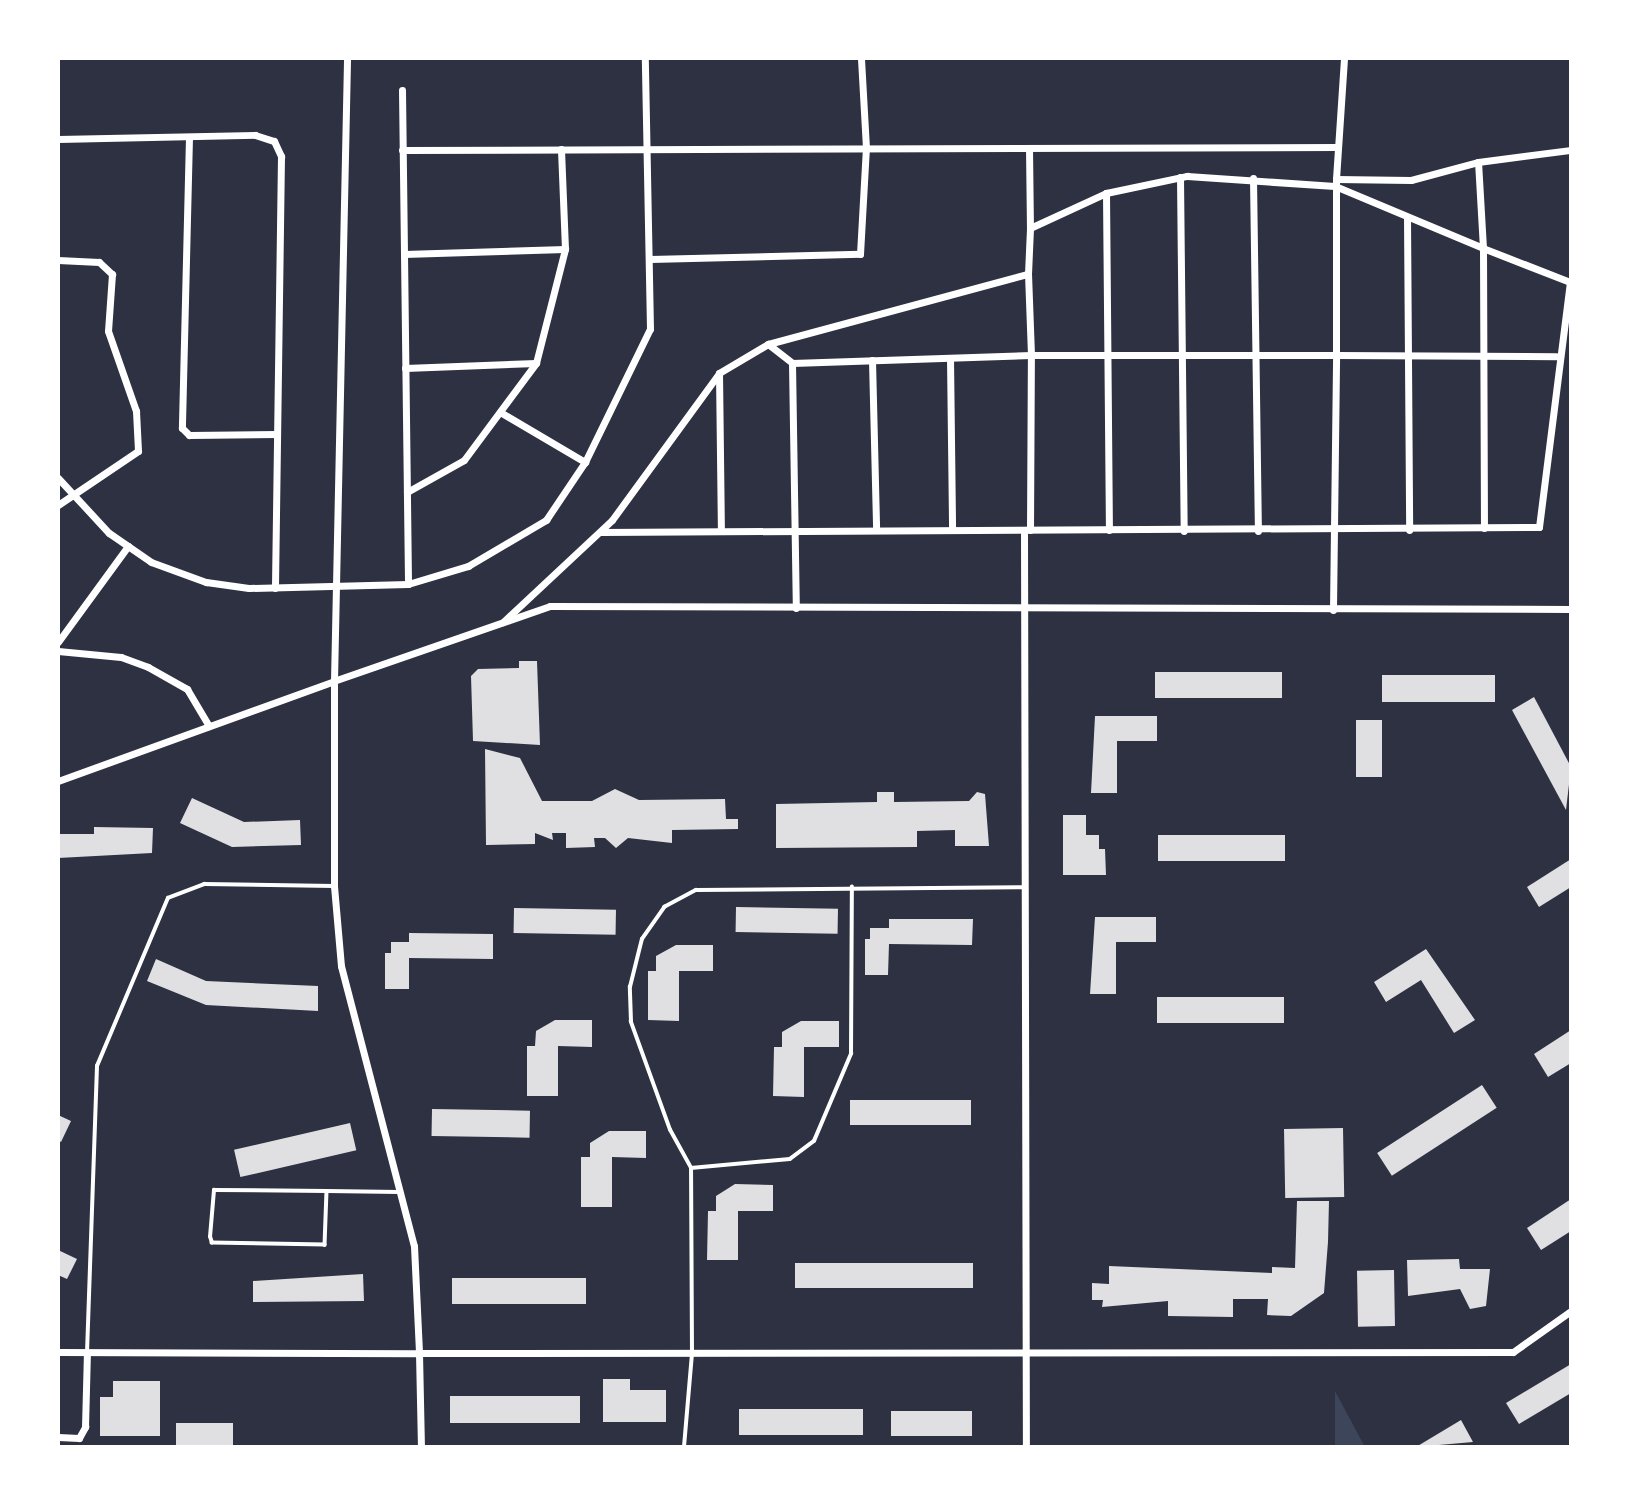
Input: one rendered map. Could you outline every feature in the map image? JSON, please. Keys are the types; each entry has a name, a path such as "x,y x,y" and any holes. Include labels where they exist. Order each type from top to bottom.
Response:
{"street":[{"path":"347,58 338,590 334,681 334,886 341,966 414,1246 421,1447"},
{"path":"58,478 70,496 128,546 206,582 275,588 338,590 408,584 468,566 546,520 585,462 650,329 650,149 645,58"},
{"path":"650,259 860,254 866,148 861,58"},
{"path":"1333,610 1335,183 1344,58"},
{"path":"402,90 408,584"},
{"path":"58,139 255,135 274,141 281,156 275,588"},
{"path":"189,137 182,428 189,435 277,434"},
{"path":"402,150 1338,147"},
{"path":"1026,1447 1027,887 1024,608 1031,355 1028,274 1029,148"},
{"path":"407,492 464,460 536,363 565,249 561,149"},
{"path":"1030,228 1106,193 1180,177 1335,183 1411,180 1478,163 1571,150"},
{"path":"1478,163 1485,356 1484,528"},
{"path":"1180,177 1184,531"},
{"path":"1253,178 1258,531"},
{"path":"601,532 876,528 1333,531 1539,527 1556,356 1570,279 1407,217 1335,183"},
{"path":"1106,193 1109,530"},
{"path":"1407,217 1409,530"},
{"path":"404,254 565,249"},
{"path":"58,260 99,262 112,274 108,331 136,411 138,451 58,505"},
{"path":"500,625 601,532 719,373 768,344 1028,274"},
{"path":"768,344 792,363 1031,355 1556,356"},
{"path":"950,358 952,530"},
{"path":"872,360 876,528"},
{"path":"405,368 536,363"},
{"path":"792,363 797,529 796,608"},
{"path":"719,373 721,529"},
{"path":"500,412 585,462"},
{"path":"58,642 128,546"},
{"path":"58,781 550,606 1571,609"},
{"path":"58,651 121,657 148,667 187,689 209,726"},
{"path":"58,1352 1513,1352 1571,1311"},
{"path":"58,1437 79,1438 85,1427 87,1353"}],"lane":[{"path":"87,1353 97,1066 168,898 204,884 334,886"},
{"path":"691,1168 790,1159 814,1141 851,1054 852,887"},
{"path":"684,1447 692,1353 691,1168 670,1130 631,1022 630,987 642,939 664,907 696,890 1027,887"},
{"path":"327,1191 324,1245 212,1243 214,1190 327,1191 401,1192"}],"shaded area":[{"path":"1335,1391 1365,1447 1335,1447"}],"building":[{"path":"519,661 537,661 540,745 473,741 471,676 478,669 519,668"},
{"path":"1155,672 1282,672 1282,698 1155,698"},
{"path":"1382,675 1495,675 1495,702 1382,702"},
{"path":"1534,697 1571,767 1566,810 1512,710"},
{"path":"1095,716 1157,716 1157,741 1117,741 1117,793 1091,793"},
{"path":"1356,720 1382,720 1382,777 1356,777"},
{"path":"485,749 520,758 542,801 592,801 615,789 639,800 725,799 726,819 738,819 738,829 672,830 672,843 628,838 616,848 605,838 594,838 595,847 566,848 566,833 552,833 553,840 535,833 535,844 486,845"},
{"path":"877,792 894,792 894,802 969,801 977,792 985,794 989,846 955,846 955,830 917,831 917,847 776,848 776,804 877,802"},
{"path":"192,798 244,822 300,820 301,845 232,847 180,823"},
{"path":"1063,815 1086,815 1086,835 1099,835 1099,849 1105,849 1106,875 1063,875"},
{"path":"94,827 153,828 152,853 58,858 58,834 94,834"},
{"path":"1158,835 1285,835 1285,861 1158,861"},
{"path":"1571,859 1571,887 1539,907 1527,887"},
{"path":"736,907 838,909 838,934 736,932"},
{"path":"514,908 616,910 616,935 514,933"},
{"path":"1095,917 1156,917 1156,942 1116,942 1116,994 1090,994"},
{"path":"889,919 973,919 972,945 889,944 888,975 865,975 865,939 870,939 870,928 889,928"},
{"path":"409,933 493,934 493,959 409,958 409,989 385,989 385,953 391,953 391,942 409,942"},
{"path":"676,945 713,945 713,971 679,971 679,1021 648,1020 648,971 656,971 656,956"},
{"path":"1426,949 1475,1020 1454,1033 1421,980 1386,1002 1374,982"},
{"path":"156,959 206,981 318,986 318,1011 206,1005 147,981"},
{"path":"1157,997 1284,997 1284,1023 1157,1023"},
{"path":"555,1020 592,1020 592,1047 558,1046 558,1096 527,1096 527,1046 535,1046 536,1031"},
{"path":"801,1021 839,1021 839,1047 804,1047 804,1097 773,1096 774,1047 782,1047 782,1032"},
{"path":"1571,1030 1571,1063 1548,1077 1534,1054"},
{"path":"1482,1085 1497,1108 1392,1176 1377,1153"},
{"path":"850,1100 971,1100 971,1125 850,1125"},
{"path":"432,1109 530,1111 530,1138 432,1136"},
{"path":"58,1115 71,1121 61,1142 58,1140"},
{"path":"350,1123 356,1150 240,1177 234,1150"},
{"path":"1343,1128 1344,1197 1285,1198 1284,1129"},
{"path":"609,1131 646,1131 646,1158 612,1157 612,1207 581,1207 581,1157 590,1157 590,1143"},
{"path":"735,1184 773,1185 773,1211 738,1211 738,1260 707,1260 708,1211 716,1211 716,1196"},
{"path":"1571,1199 1571,1231 1541,1250 1527,1228"},
{"path":"1297,1201 1329,1201 1328,1242 1324,1293 1291,1316 1267,1315 1268,1299 1233,1299 1233,1317 1168,1316 1168,1301 1102,1307 1103,1300 1092,1300 1092,1283 1109,1284 1109,1266 1272,1273 1272,1267 1295,1268"},
{"path":"58,1250 77,1259 67,1279 58,1275"},
{"path":"1459,1259 1460,1269 1490,1269 1486,1306 1470,1309 1460,1289 1408,1296 1407,1260"},
{"path":"795,1263 973,1263 973,1288 795,1288"},
{"path":"1394,1270 1395,1326 1358,1327 1357,1271"},
{"path":"363,1274 364,1301 253,1302 253,1281"},
{"path":"452,1278 586,1278 586,1304 452,1304"},
{"path":"1571,1364 1571,1393 1519,1424 1506,1403"},
{"path":"603,1379 630,1379 630,1390 666,1390 666,1422 603,1422"},
{"path":"113,1381 160,1381 160,1436 100,1436 100,1397 113,1397"},
{"path":"450,1396 580,1396 580,1423 450,1423"},
{"path":"739,1409 863,1409 863,1435 739,1435"},
{"path":"891,1411 972,1411 972,1436 891,1436"},
{"path":"1461,1420 1473,1442 1416,1447"},
{"path":"176,1423 233,1423 233,1447 176,1447"}]}
